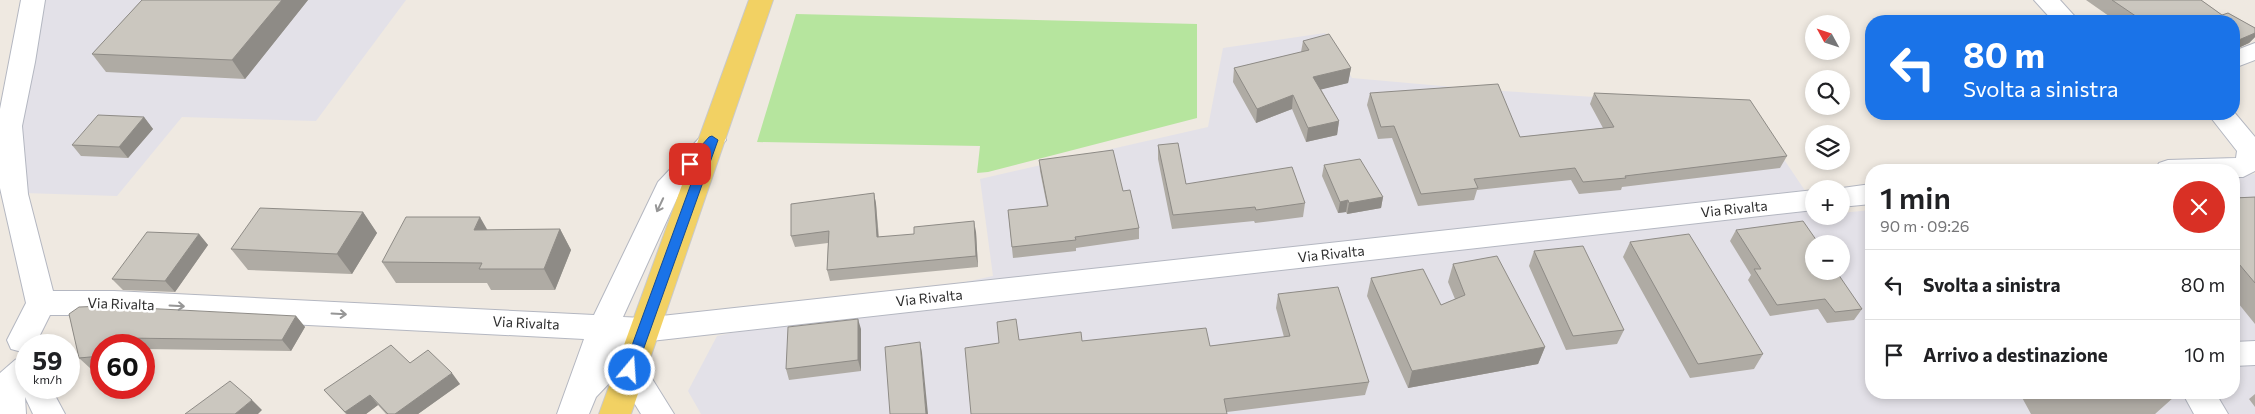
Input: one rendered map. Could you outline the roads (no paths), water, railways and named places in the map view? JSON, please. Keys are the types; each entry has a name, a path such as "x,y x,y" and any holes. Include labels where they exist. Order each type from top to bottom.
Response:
{"main road":[{"path":"615,414 643,330 656,300 761,0"}],"street":[{"path":"26,334 38,295 14,194 9,126 23,62 33,0"},
{"path":"2046,0 2061,15"},
{"path":"2240,57 2255,51"},
{"path":"2225,120 2250,149 2252,161 2240,167"},
{"path":"578,402 603,327 668,189 712,140"},
{"path":"1850,196 1865,195"},
{"name":"Via Rivalta","path":"38,295 114,304 643,330 1805,201"},
{"path":"578,402 643,330"},
{"path":"2240,354 2255,353"},
{"path":"630,370 658,414"},
{"path":"38,399 49,414"},
{"path":"2202,399 2212,414"}]}
